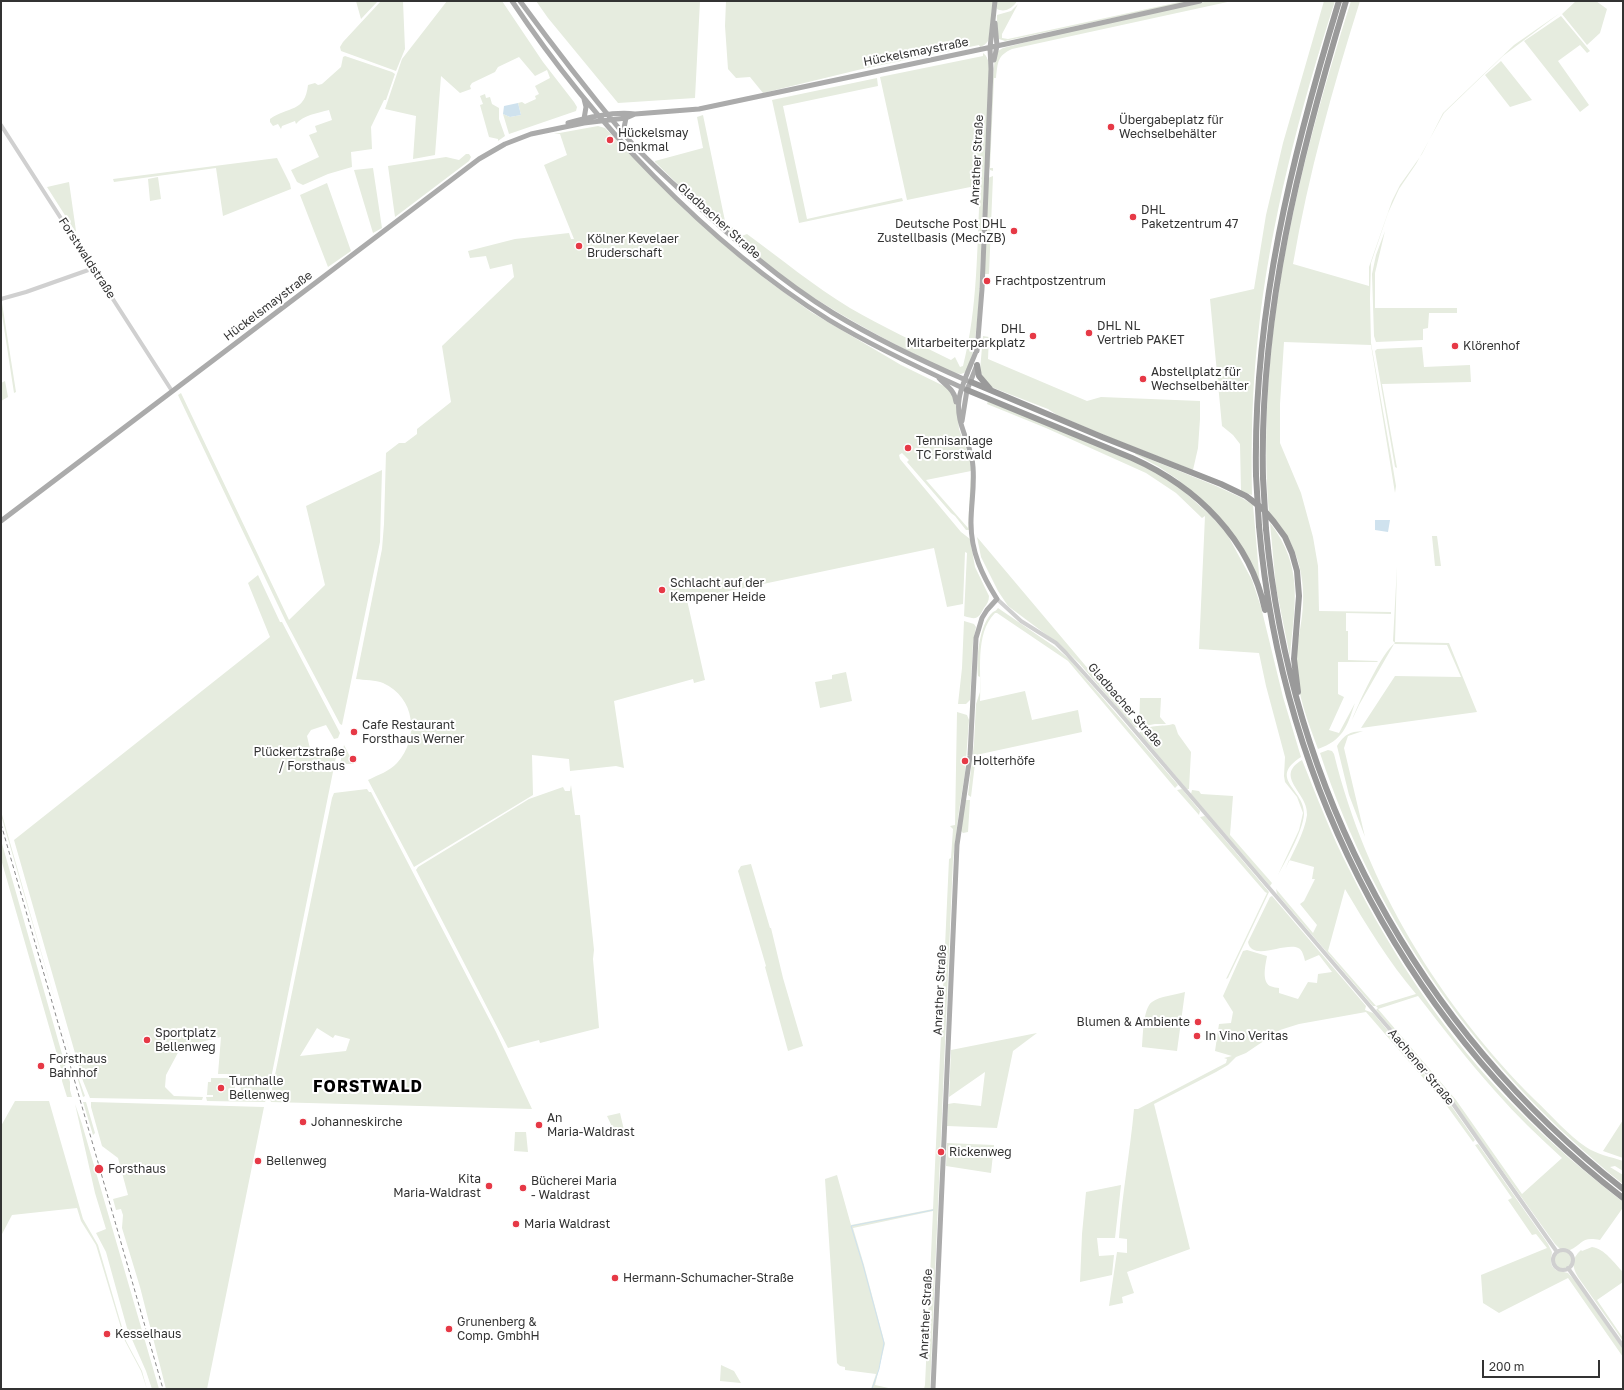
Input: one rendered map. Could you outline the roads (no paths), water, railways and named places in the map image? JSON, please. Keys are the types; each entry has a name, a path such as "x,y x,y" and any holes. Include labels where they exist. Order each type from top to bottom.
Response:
{"highway":[{"path":"1339,1 1298,147 1272,264 1258,377 1256,430 1258,526 1267,595 1281,668 1304,748 1330,818 1367,894 1407,964 1453,1028 1507,1092 1563,1147 1623,1198"},
{"path":"1346,1 1304,151 1279,266 1266,366 1262,425 1266,529 1273,593 1283,648 1311,749 1340,823 1369,885 1406,950 1439,998 1484,1055 1525,1100 1581,1154 1623,1189"},
{"path":"977,365 979,376 982,381 994,392"},
{"path":"968,381 1232,488 1254,502 1270,517 1287,541 1297,571 1299,596 1294,646 1294,666 1298,692 1310,737 1311,749"},
{"path":"965,389 1141,462 1172,479 1194,494 1222,523 1250,567 1261,594 1275,654 1281,668"}],"main road":[{"name":"Gladbacher Straße","path":"512,1 553,59 621,142 712,231 793,296 830,320 877,347 965,389"},
{"name":"Gladbacher Straße","path":"520,1 623,133 648,160 717,224 761,262 797,289 863,331 968,381"},
{"name":"Anrather Straße","path":"968,381 977,365 977,349 982,303 991,69 990,48 995,1"},
{"name":"Hückelsmaystraße","path":"1,521 479,159 522,136 625,113 635,114 699,109 990,48 1200,1"},
{"name":"Anrather Straße","path":"991,69 997,46 994,12"},
{"path":"583,96 586,107 584,119"},
{"name":"Hückelsmaystraße","path":"610,117 626,118 635,114"},
{"path":"623,133 626,118"},
{"name":"Hückelsmaystraße","path":"558,128 584,119 602,119"},
{"name":"Anrather Straße","path":"972,538 971,522 974,470 972,458 964,436 958,412 959,399 968,381 977,349"},
{"path":"937,376 950,388 956,397 958,412"},
{"name":"Anrather Straße","path":"964,436 962,418 965,389"},
{"name":"Gladbacher Straße","path":"972,538 979,567 987,584 997,599"},
{"name":"Anrather Straße","path":"933,1389 957,840 970,756 976,638 982,618 997,599"}],"street":[{"name":"Forstwaldstraße","path":"1,125 172,391"},
{"path":"1,299 26,292 94,268"},
{"name":"Gladbacher Straße","path":"997,599 1021,621 1056,643 1076,662 1270,890"},
{"name":"Aachener Straße","path":"1270,890 1451,1101 1557,1252 1566,1251 1570,1254 1573,1260 1568,1268"},
{"path":"1557,1252 1553,1258 1555,1267 1562,1270 1568,1268 1623,1346"}],"water":[{"path":"518,103 521,115 510,117 503,114 504,106"},
{"path":"1375,520 1390,520 1388,532 1375,530"}],"waterway":[{"path":"872,1389 879,1369 884,1343 851,1226 933,1210"}],"railway":[{"path":"1,824 163,1389"}],"place":[{"name":"Übergabeplatz für Wechselbehälter","path":"1111,127"},
{"name":"Hückelsmay Denkmal","path":"610,140"},
{"name":"DHL Paketzentrum 47","path":"1133,217"},
{"name":"Deutsche Post DHL Zustellbasis (MechZB)","path":"1014,231"},
{"name":"Kölner Kevelaer Bruderschaft","path":"579,246"},
{"name":"Frachtpostzentrum","path":"987,281"},
{"name":"DHL NL Vertrieb PAKET","path":"1089,333"},
{"name":"DHL Mitarbeiterparkplatz","path":"1033,336"},
{"name":"Klörenhof","path":"1455,346"},
{"name":"Abstellplatz für Wechselbehälter","path":"1143,379"},
{"name":"Tennisanlage TC Forstwald","path":"908,448"},
{"name":"Schlacht auf der Kempener Heide","path":"662,590"},
{"name":"Cafe Restaurant Forsthaus Werner","path":"354,732"},
{"name":"Plückertzstraße / Forsthaus","path":"353,759"},
{"name":"Holterhöfe","path":"965,761"},
{"name":"Blumen & Ambiente","path":"1198,1022"},
{"name":"In Vino Veritas","path":"1197,1036"},
{"name":"Sportplatz Bellenweg","path":"147,1040"},
{"name":"Forsthaus Bahnhof","path":"41,1066"},
{"name":"Turnhalle Bellenweg","path":"221,1088"},
{"name":"Johanneskirche","path":"303,1122"},
{"name":"An Maria-Waldrast","path":"539,1125"},
{"name":"Rickenweg","path":"941,1152"},
{"name":"Bellenweg","path":"258,1161"},
{"name":"Forsthaus","path":"99,1169"},
{"name":"Kita Maria-Waldrast","path":"489,1186"},
{"name":"Bücherei Maria - Waldrast","path":"523,1188"},
{"name":"Maria Waldrast","path":"516,1224"},
{"name":"Hermann-Schumacher-Straße","path":"615,1278"},
{"name":"Grunenberg & Comp. GmbhH","path":"449,1329"},
{"name":"Kesselhaus","path":"107,1334"}],"district":[{"name":"FORSTWALD","path":"368,1087"}]}
